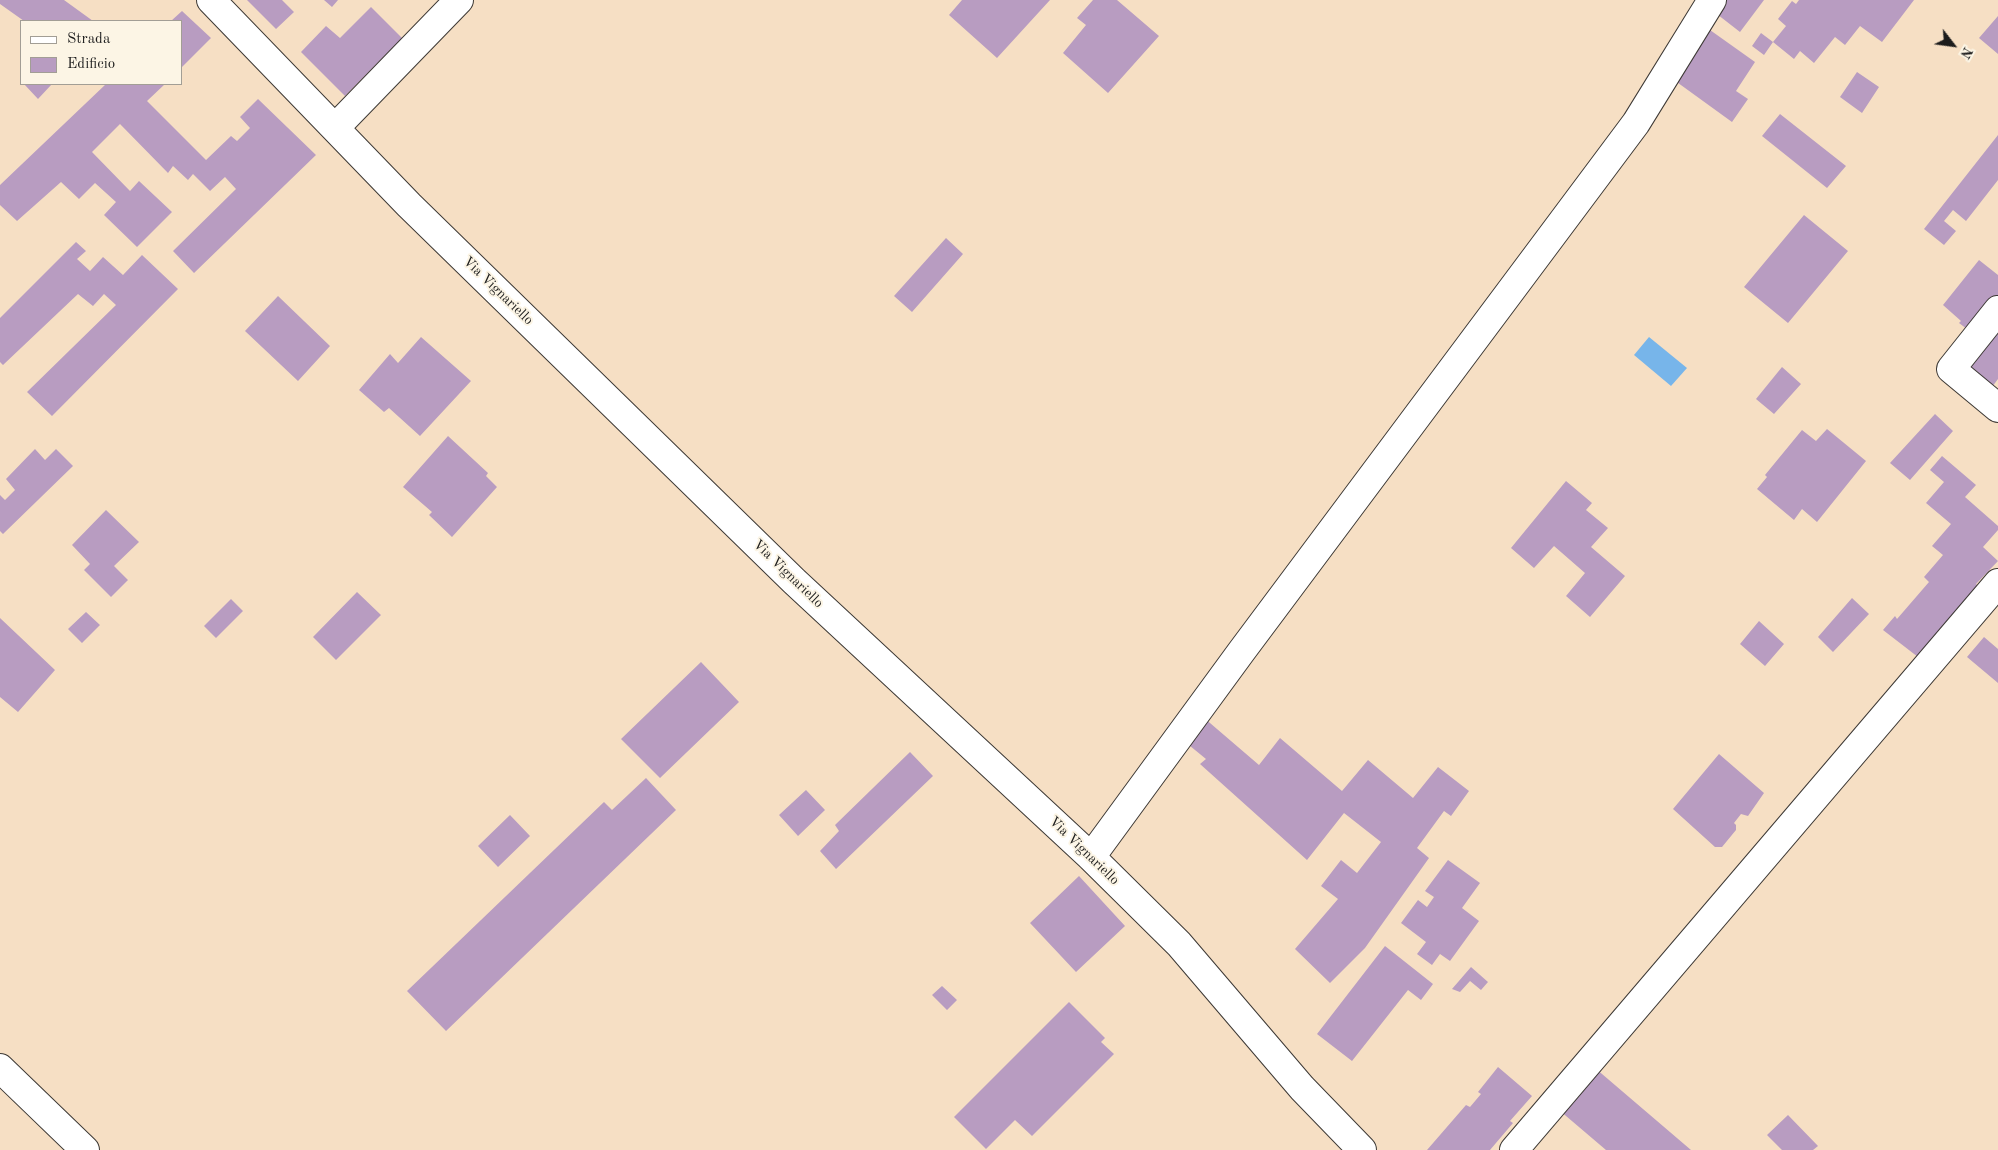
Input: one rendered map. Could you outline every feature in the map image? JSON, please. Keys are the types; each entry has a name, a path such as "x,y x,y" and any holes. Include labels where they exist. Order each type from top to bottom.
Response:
{"street":[{"name":"Via Vignariello","path":"211,0 409,205 794,581 1091,857 1179,944 1302,1088 1362,1150"},
{"path":"335,128 459,0"},
{"path":"1091,857 1241,652 1636,123 1712,0"},
{"path":"1998,310 1951,369 1998,408"},
{"path":"1514,1150 1998,583"},
{"path":"0,1068 84,1150"}],"water":[{"path":"1649,337 1687,368 1671,386 1634,355"}],"building":[{"path":"0,0 64,0 92,20 23,20 0,4"},
{"path":"247,0 282,0 294,12 276,29"},
{"path":"324,0 338,0 332,7"},
{"path":"962,0 1050,0 997,58 949,15"},
{"path":"1093,0 1117,0 1159,36 1108,93 1063,53 1086,25 1077,18"},
{"path":"1721,0 1764,0 1740,32 1713,11"},
{"path":"1799,0 1914,0 1882,42 1860,26 1845,45 1835,37 1814,63 1800,51 1794,59 1773,42 1786,26 1778,19 1792,1 1796,4"},
{"path":"371,7 402,38 345,96 301,52 326,26 340,38"},
{"path":"182,11 211,38 182,67 182,20 172,20"},
{"path":"1998,16 1998,54 1979,38"},
{"path":"1710,30 1755,62 1736,91 1748,99 1732,122 1674,80"},
{"path":"1761,33 1773,42 1764,55 1752,46"},
{"path":"1857,72 1879,87 1862,113 1840,97"},
{"path":"25,85 51,85 38,99"},
{"path":"105,85 164,85 147,101 206,160 231,136 237,141 250,128 240,117 258,99 316,155 194,273 173,251 236,189 225,177 210,191 193,174 188,180 173,166 168,173 120,124 92,152 130,191 139,181 172,212 137,247 104,215 116,202 95,183 79,199 61,182 17,221 0,205 0,185"},
{"path":"1780,114 1846,166 1827,188 1762,136"},
{"path":"1998,135 1998,180 1966,221 1953,210 1944,221 1956,231 1944,245 1924,229"},
{"path":"1804,215 1848,251 1788,323 1744,287"},
{"path":"946,238 963,254 912,312 894,296"},
{"path":"76,242 86,251 77,259 90,271 103,257 123,275 142,255 178,289 52,416 27,392 116,305 104,294 93,306 78,294 3,365 0,362 0,318"},
{"path":"1979,260 1998,275 1998,300 1971,332 1959,323 1961,321 1943,305"},
{"path":"278,296 330,346 298,381 245,331"},
{"path":"1998,319 1998,379 1989,391 1964,363"},
{"path":"421,337 471,381 420,436 389,408 384,412 359,390 390,354 398,363"},
{"path":"1782,367 1801,384 1774,414 1756,399"},
{"path":"1935,414 1953,431 1910,480 1890,463"},
{"path":"1827,429 1866,461 1817,522 1802,509 1794,520 1757,489 1767,477 1765,475 1802,430 1816,441"},
{"path":"448,436 488,473 486,476 497,487 452,537 429,515 432,512 403,487"},
{"path":"35,449 45,460 56,449 73,466 3,534 0,531 0,495 5,500 15,490 6,479"},
{"path":"1942,456 1976,485 1965,497 1998,526 1998,530 1983,547 1998,561 1976,584 1979,587 1918,657 1883,630 1895,616 1897,619 1929,582 1924,577 1943,555 1932,546 1951,524 1926,503 1944,482 1930,470"},
{"path":"1566,481 1592,503 1586,510 1608,528 1591,547 1625,576 1590,617 1566,596 1585,573 1554,546 1534,568 1511,548"},
{"path":"106,510 139,542 114,566 128,580 111,597 84,570 90,564 72,545"},
{"path":"357,592 381,615 336,660 313,637"},
{"path":"1852,598 1869,614 1833,652 1818,637"},
{"path":"231,599 243,611 216,638 204,626"},
{"path":"86,612 100,625 82,643 68,629"},
{"path":"0,618 55,670 18,712 0,697"},
{"path":"1759,621 1784,644 1765,666 1740,644"},
{"path":"1984,637 1998,649 1998,683 1967,657"},
{"path":"701,662 739,702 660,778 621,739"},
{"path":"1203,717 1259,765 1280,738 1342,791 1368,760 1413,798 1438,767 1469,791 1451,816 1444,811 1417,848 1429,858 1365,948 1330,983 1295,949 1338,899 1321,886 1341,860 1357,873 1381,842 1344,813 1307,860 1200,764 1206,759 1184,741"},
{"path":"910,752 933,776 836,869 820,851 839,831 835,825"},
{"path":"1719,754 1764,793 1748,816 1741,814 1734,823 1736,830 1722,847 1715,847 1673,809"},
{"path":"646,778 676,810 446,1031 407,991 604,802 612,810"},
{"path":"806,790 825,810 798,836 779,815"},
{"path":"510,815 530,836 498,867 478,846"},
{"path":"1448,860 1480,883 1462,908 1479,921 1450,961 1440,954 1432,965 1417,954 1426,942 1401,923 1418,900 1427,907 1434,897 1425,891"},
{"path":"1079,876 1125,926 1076,972 1030,923"},
{"path":"1385,946 1433,984 1421,1000 1408,990 1352,1061 1317,1034"},
{"path":"1471,967 1488,982 1481,990 1470,981 1460,992 1452,989"},
{"path":"942,986 957,1000 947,1010 932,995"},
{"path":"1069,1002 1105,1038 1101,1042 1114,1054 1032,1136 1015,1120 986,1149 954,1117"},
{"path":"1498,1067 1532,1096 1510,1121 1513,1123 1490,1150 1427,1150 1466,1105 1470,1107 1481,1094 1478,1092"},
{"path":"1595,1068 1691,1150 1606,1150 1559,1110"},
{"path":"1788,1115 1818,1146 1813,1150 1782,1150 1767,1135"}]}
